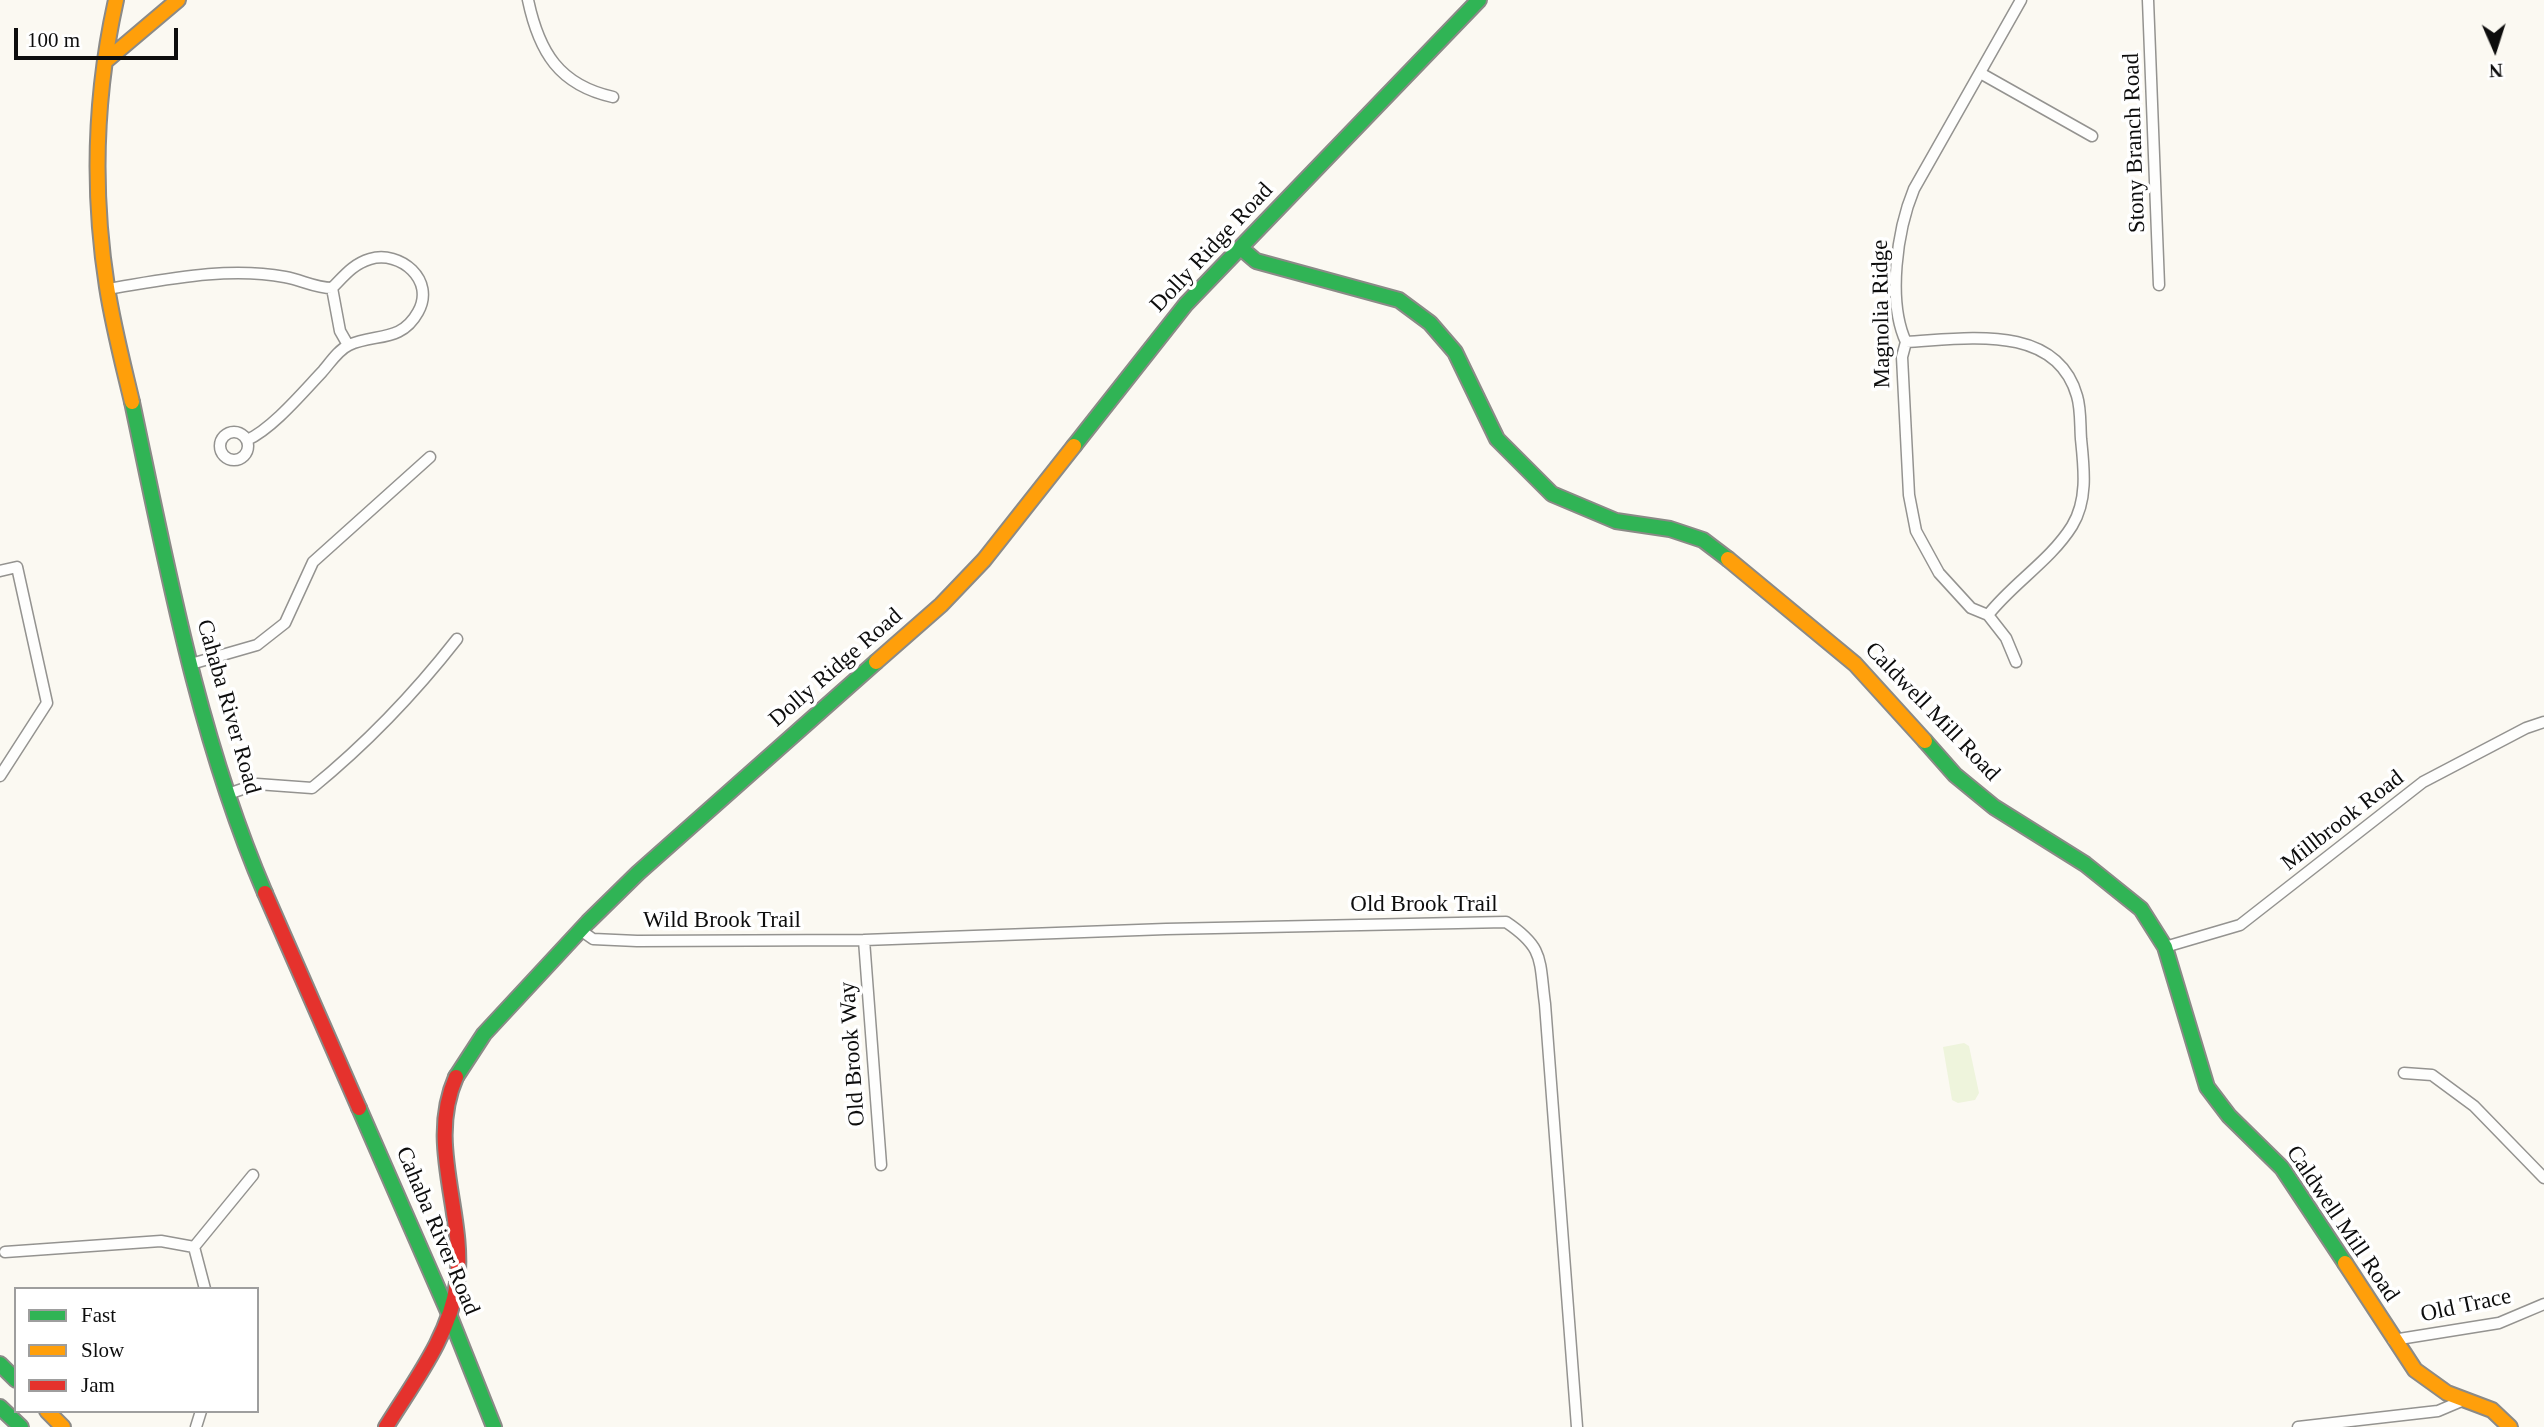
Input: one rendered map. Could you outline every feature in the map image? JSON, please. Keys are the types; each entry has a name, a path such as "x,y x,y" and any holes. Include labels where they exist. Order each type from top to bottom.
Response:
{"main road":[{"name":"Cahaba River Road","path":"116,0 102,78 96,150 101,250 107,289 214,755 310,997 449,1314 494,1427"},
{"path":"107,60 178,0"},
{"name":"Dolly Ridge Road","path":"386,1427 428,1356 449,1314 458,1271 444,1135 447,1097 458,1066 485,1029 638,873 949,597 984,561 1186,304 1242,249 1479,0"},
{"name":"Caldwell Mill Road","path":"1242,249 1256,261 1389,296 1430,323 1455,352 1497,439 1507,446 1552,494 1616,521 1670,528 1703,540 1855,664 1955,775 1994,807 2085,864 2141,909 2165,947 2207,1087 2229,1116 2282,1168 2415,1370 2447,1393 2492,1410 2510,1427"},
{"path":"0,1364 14,1378"},
{"path":"0,1407 20,1427"},
{"path":"49,1413 63,1427"}],"street":[{"path":"528,0 534,27 562,74 587,92 613,97"},
{"name":"Magnolia Ridge","path":"2016,662 2006,638 1989,615 1971,608 1938,573 1916,531 1909,495 1902,357 1906,342 1900,328 1896,248 1902,216 1914,189 1982,74 2021,0"},
{"name":"Stony Branch Road","path":"2148,0 2159,285"},
{"path":"1982,74 2092,136"},
{"path":"107,289 204,274 285,277 316,288 332,288 355,265 372,258 389,257 404,262 414,270 419,281 421,305 417,314 395,335 348,345 284,410 247,440"},
{"path":"332,288 340,331 348,345"},
{"path":"1906,342 1988,337 2022,342 2046,354 2064,372 2077,396 2085,485 2073,524 2054,549 2004,595 1989,615"},
{"path":"191,664 257,645 285,623 313,562 430,457"},
{"path":"0,571 17,567 47,703 0,776"},
{"path":"228,794 257,784 312,789 355,753 377,726 414,694 457,639"},
{"name":"Millbrook Road","path":"2165,947 2240,925 2423,782 2526,728 2544,722"},
{"name":"Old Brook Trail","path":"864,940 1176,928 1506,922 1528,937 1539,962 1546,1014 1577,1427"},
{"name":"Wild Brook Trail","path":"583,932 593,939 637,941 864,940"},
{"name":"Old Brook Way","path":"864,940 881,1165"},
{"path":"2404,1073 2431,1075 2463,1098 2544,1178"},
{"path":"194,1247 253,1175"},
{"path":"5,1252 161,1241 194,1247"},
{"path":"194,1247 204,1287"},
{"name":"Old Trace","path":"2393,1340 2499,1322 2544,1304"},
{"path":"2298,1427 2438,1411 2464,1400"}],"green space":[{"path":"1964,1043 1969,1046 1979,1093 1975,1100 1958,1103 1952,1100 1943,1047"}],"traffic: fast":[{"path":"1074,446 1186,304 1479,0"},
{"path":"1242,249 1256,261 1399,300 1430,323 1455,352 1497,439 1552,494 1616,521 1670,529 1703,540 1728,559"},
{"path":"132,402 186,651 221,774 265,893"},
{"path":"456,1077 484,1034 588,922 638,873 876,662"},
{"path":"1925,741 1955,775 1994,807 2085,864 2141,909 2165,947 2207,1087 2229,1116 2282,1168 2345,1263"},
{"path":"359,1108 449,1314 494,1427"},
{"path":"0,1364 14,1378"},
{"path":"0,1407 21,1427"}],"traffic: slow":[{"path":"116,0 100,107 99,215 109,302 132,402"},
{"path":"107,60 178,0"},
{"path":"876,662 941,605 984,560 1074,446"},
{"path":"1728,559 1855,664 1925,741"},
{"path":"2345,1263 2415,1370 2447,1393 2492,1410 2510,1427"},
{"path":"49,1413 63,1427"}],"traffic: jam":[{"path":"265,893 359,1108"},
{"path":"386,1427 439,1340 453,1303 458,1257 445,1128 448,1103 456,1077"}]}
